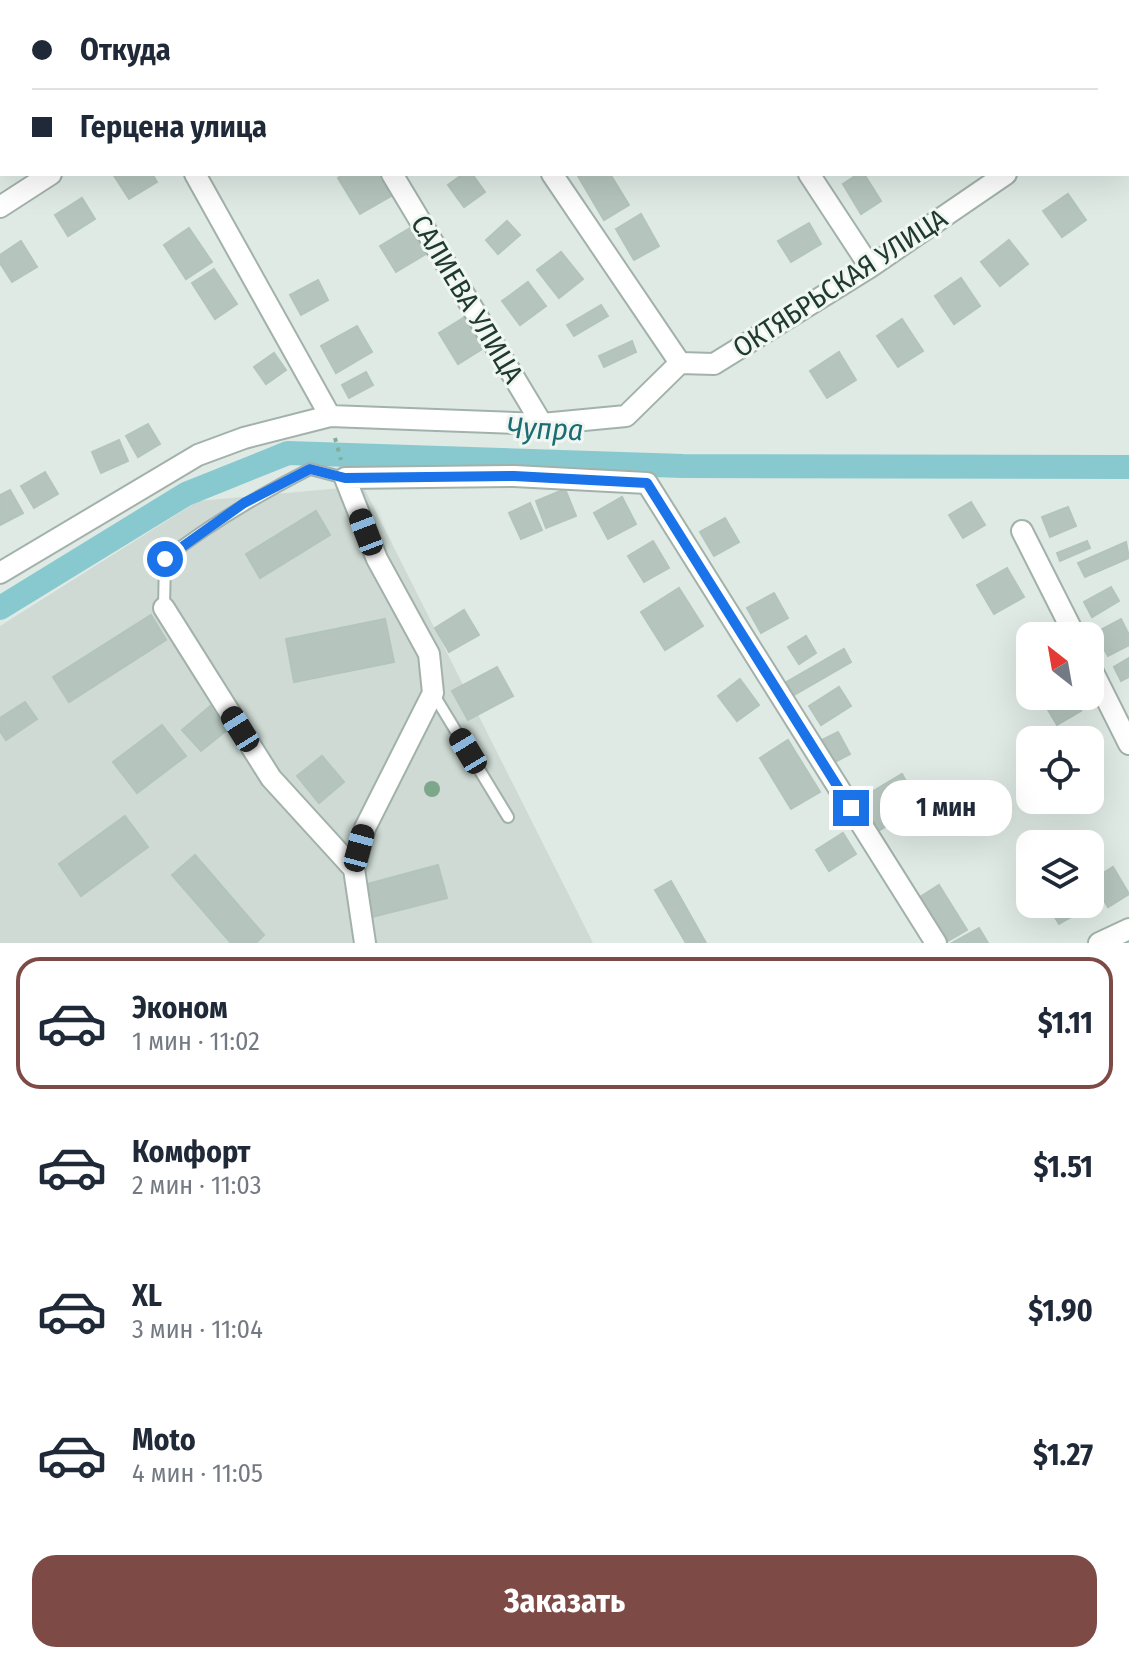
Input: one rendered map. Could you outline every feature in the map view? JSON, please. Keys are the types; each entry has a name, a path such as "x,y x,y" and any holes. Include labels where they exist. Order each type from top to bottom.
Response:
{"street":[{"path":"0,207 48,176"},
{"path":"196,176 330,416"},
{"name":"САЛИЕВА УЛИЦА","path":"393,176 542,424"},
{"path":"0,573 198,455 244,438 330,416 542,424 626,416 680,363 553,176"},
{"path":"810,176 870,267"},
{"name":"ОКТЯБРЬСКАЯ УЛИЦА","path":"680,363 714,364 870,267 1003,176"},
{"path":"365,943 354,869 365,828 433,693 429,654 377,559 345,478 514,476 647,483 936,943"},
{"path":"1022,531 1068,622"},
{"path":"164,608 271,778 354,869"},
{"path":"1104,694 1129,744"},
{"path":"1099,943 1129,929"}],"lane":[{"path":"164,608 165,559 201,531 244,503 310,469 345,478"},
{"path":"433,693 508,817"}],"shaded area":[{"path":"363,486 593,943 0,943 0,626 198,501"}],"building":[{"path":"114,176 153,176 157,182 129,199"},
{"path":"382,176 393,195 360,214 338,178"},
{"path":"460,176 473,176 485,192 464,207 448,185"},
{"path":"578,176 611,176 629,205 604,220"},
{"path":"855,176 865,176 881,201 861,214 843,184"},
{"path":"1068,194 1086,220 1062,237 1043,211"},
{"path":"82,198 95,219 68,236 55,215"},
{"path":"641,214 659,246 634,260 616,229"},
{"path":"507,221 520,235 498,254 486,240"},
{"path":"809,223 821,244 791,262 778,241"},
{"path":"189,228 212,262 186,279 164,245"},
{"path":"410,228 426,254 396,272 380,246"},
{"path":"1009,240 1028,264 1000,286 981,262"},
{"path":"21,241 37,267 12,282 0,263 0,255"},
{"path":"561,252 583,279 559,298 537,270"},
{"path":"214,269 237,304 215,319 192,283"},
{"path":"961,278 980,306 954,324 935,296"},
{"path":"318,280 328,300 301,315 290,295"},
{"path":"528,282 546,306 520,325 502,301"},
{"path":"601,305 608,316 574,336 567,325"},
{"path":"465,317 484,348 458,364 439,333"},
{"path":"902,319 923,351 898,367 877,336"},
{"path":"357,326 372,352 336,373 321,346"},
{"path":"632,341 636,352 604,367 599,356"},
{"path":"839,352 856,380 827,398 810,371"},
{"path":"274,353 286,370 266,384 254,367"},
{"path":"366,372 373,385 349,398 342,385"},
{"path":"148,424 160,444 138,457 126,436"},
{"path":"119,440 128,461 101,473 92,452"},
{"path":"45,472 58,494 34,508 21,486"},
{"path":"565,489 576,516 546,528 536,501"},
{"path":"10,490 23,513 0,525 0,495"},
{"path":"622,497 636,524 608,539 594,513"},
{"path":"971,502 985,525 963,538 949,515"},
{"path":"530,503 542,530 521,539 509,513"},
{"path":"1068,507 1076,526 1050,537 1042,517"},
{"path":"316,511 330,535 260,578 246,554"},
{"path":"725,518 739,542 714,556 700,532"},
{"path":"653,541 669,568 644,582 628,556"},
{"path":"1087,541 1090,548 1060,561 1057,553"},
{"path":"1126,542 1129,558 1085,577 1078,563"},
{"path":"1007,568 1024,597 994,614 977,585"},
{"path":"1111,587 1119,601 1092,617 1084,602"},
{"path":"679,588 703,626 665,650 641,612"},
{"path":"774,593 788,618 761,633 747,608"},
{"path":"464,610 479,635 449,652 435,628"},
{"path":"151,615 166,640 69,702 53,677"},
{"path":"385,619 394,662 294,682 286,639"},
{"path":"1121,619 1129,635 1129,645 1108,656 1104,649 1104,628"},
{"path":"806,636 816,653 799,664 788,647"},
{"path":"844,649 851,662 792,696 785,683"},
{"path":"1129,658 1129,677 1121,681 1114,667"},
{"path":"497,667 513,696 468,720 452,691"},
{"path":"740,679 759,705 737,721 718,696"},
{"path":"839,687 851,706 821,725 809,706"},
{"path":"25,702 37,719 6,740 0,731 0,718"},
{"path":"214,703 233,725 201,751 182,730"},
{"path":"1048,710 1080,710 1081,711 1057,725"},
{"path":"162,725 186,756 137,793 113,762"},
{"path":"838,732 850,754 835,762 822,740"},
{"path":"788,740 820,792 791,809 760,758"},
{"path":"322,756 344,782 319,803 297,776"},
{"path":"902,774 920,806 878,831 860,799"},
{"path":"125,816 148,847 81,896 59,864"},
{"path":"843,833 856,854 829,871 816,850"},
{"path":"195,855 264,935 256,943 231,943 172,875"},
{"path":"438,865 447,898 372,917 364,885"},
{"path":"1113,867 1129,894 1108,907 1104,900 1104,873"},
{"path":"671,881 706,943 686,943 655,890"},
{"path":"939,885 967,930 948,941 920,897"},
{"path":"1055,918 1069,918 1059,924"},
{"path":"979,928 988,943 952,943"}],"waterway":[{"name":"Чупра","path":"0,608 186,494 288,453 683,466 1129,467"}],"route":[{"path":"165,559 244,503 310,469 345,478 514,476 647,483 851,808"}]}
